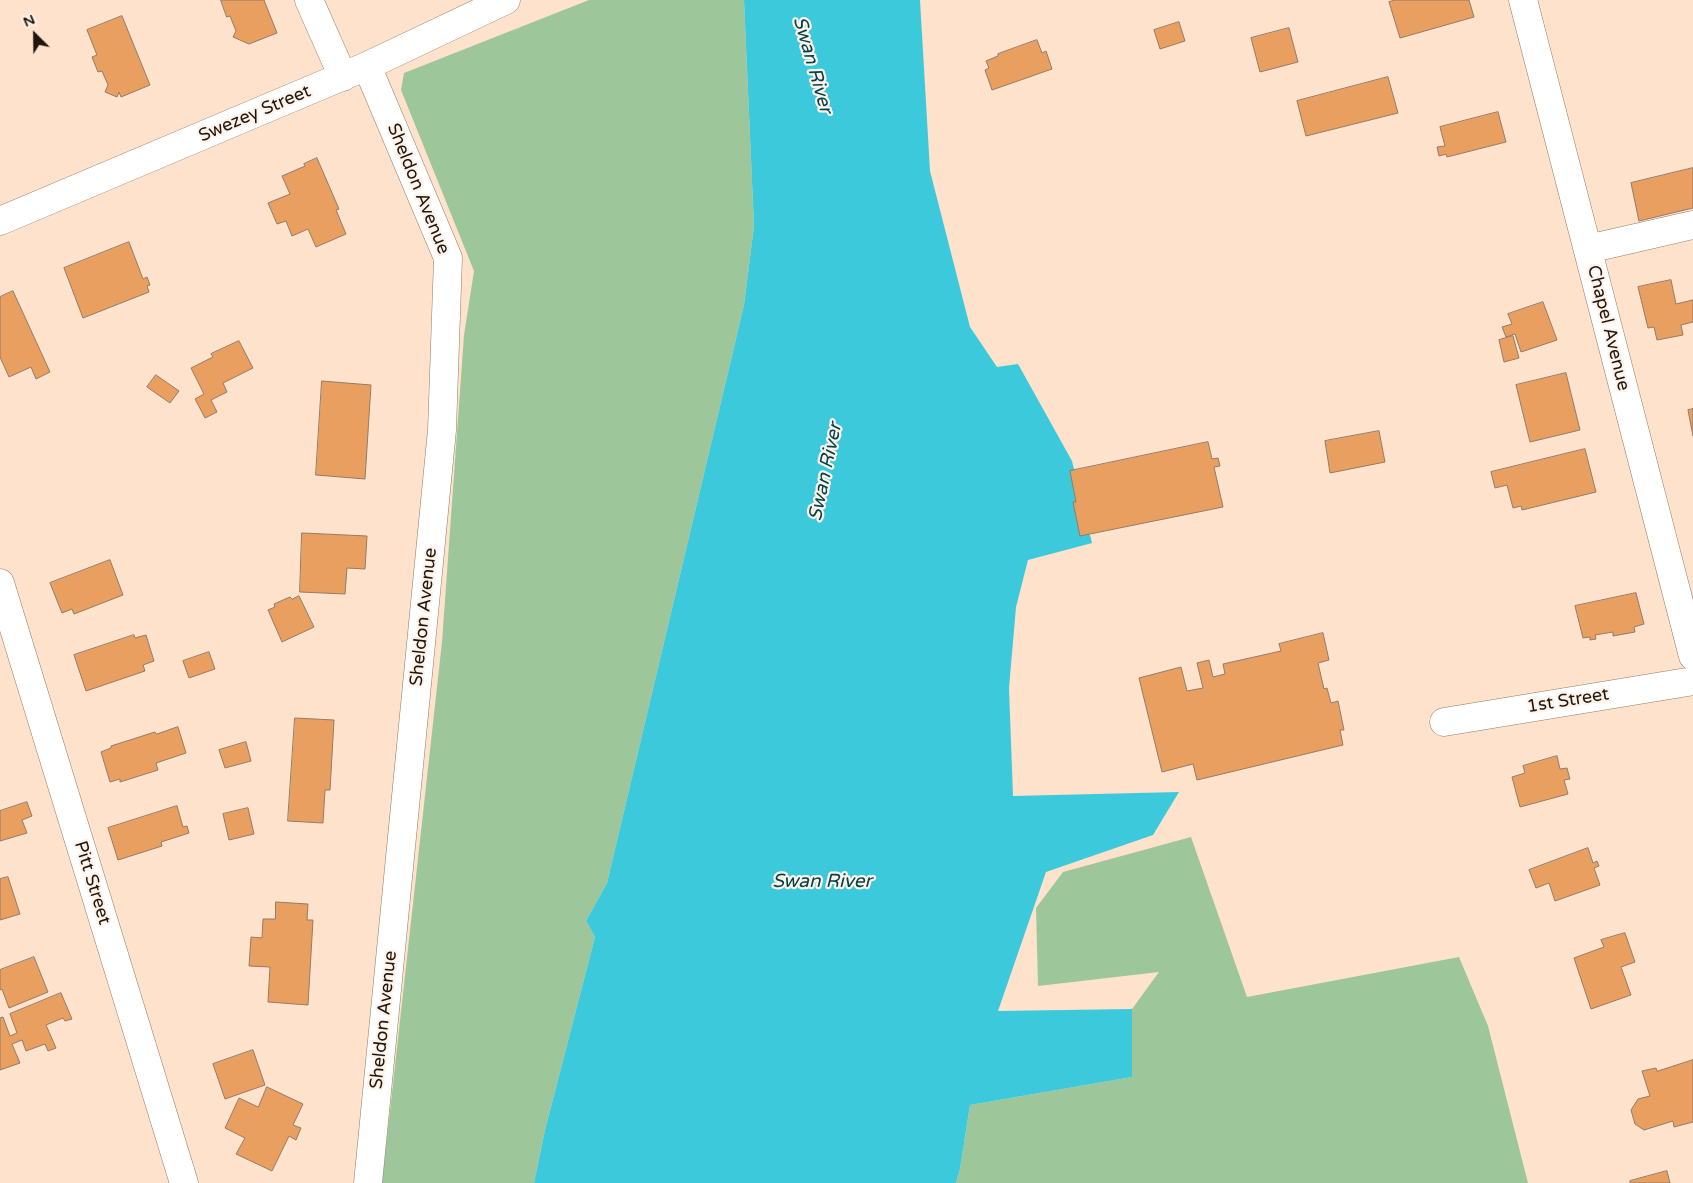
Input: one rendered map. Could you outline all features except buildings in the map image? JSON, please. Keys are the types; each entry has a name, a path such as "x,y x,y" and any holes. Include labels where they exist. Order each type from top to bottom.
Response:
{"street":[{"name":"Sheldon Avenue","path":"309,0 355,72 448,258 442,430 368,1183"},
{"name":"Swezey Street","path":"0,220 355,72 506,0"},
{"name":"Chapel Avenue","path":"1522,0 1693,656"},
{"path":"1588,249 1693,225"},
{"name":"Pitt Street","path":"0,583 184,1183"},
{"name":"1st Street","path":"1444,722 1693,681"}],"green space":[{"path":"589,0 744,0 754,226 744,305 607,883 586,921 595,937 545,1130 534,1183 382,1183 442,642 464,335 474,271 401,90 404,73"},
{"path":"1191,837 1247,997 1459,957 1488,1026 1528,1183 956,1183 970,1105 1132,1077 1132,1009 1159,972 1038,986 1036,908 1063,872"}],"water":[{"name":"Swan River","path":"744,0 920,0 930,171 970,327 997,367 1018,364 1072,461 1092,543 1028,560 1016,607 1009,688 1013,796 1179,792 1153,835 1046,872 998,1011 1132,1009 1132,1077 970,1105 956,1183 534,1183 545,1130 595,937 586,921 607,883 744,305 754,226"}]}
